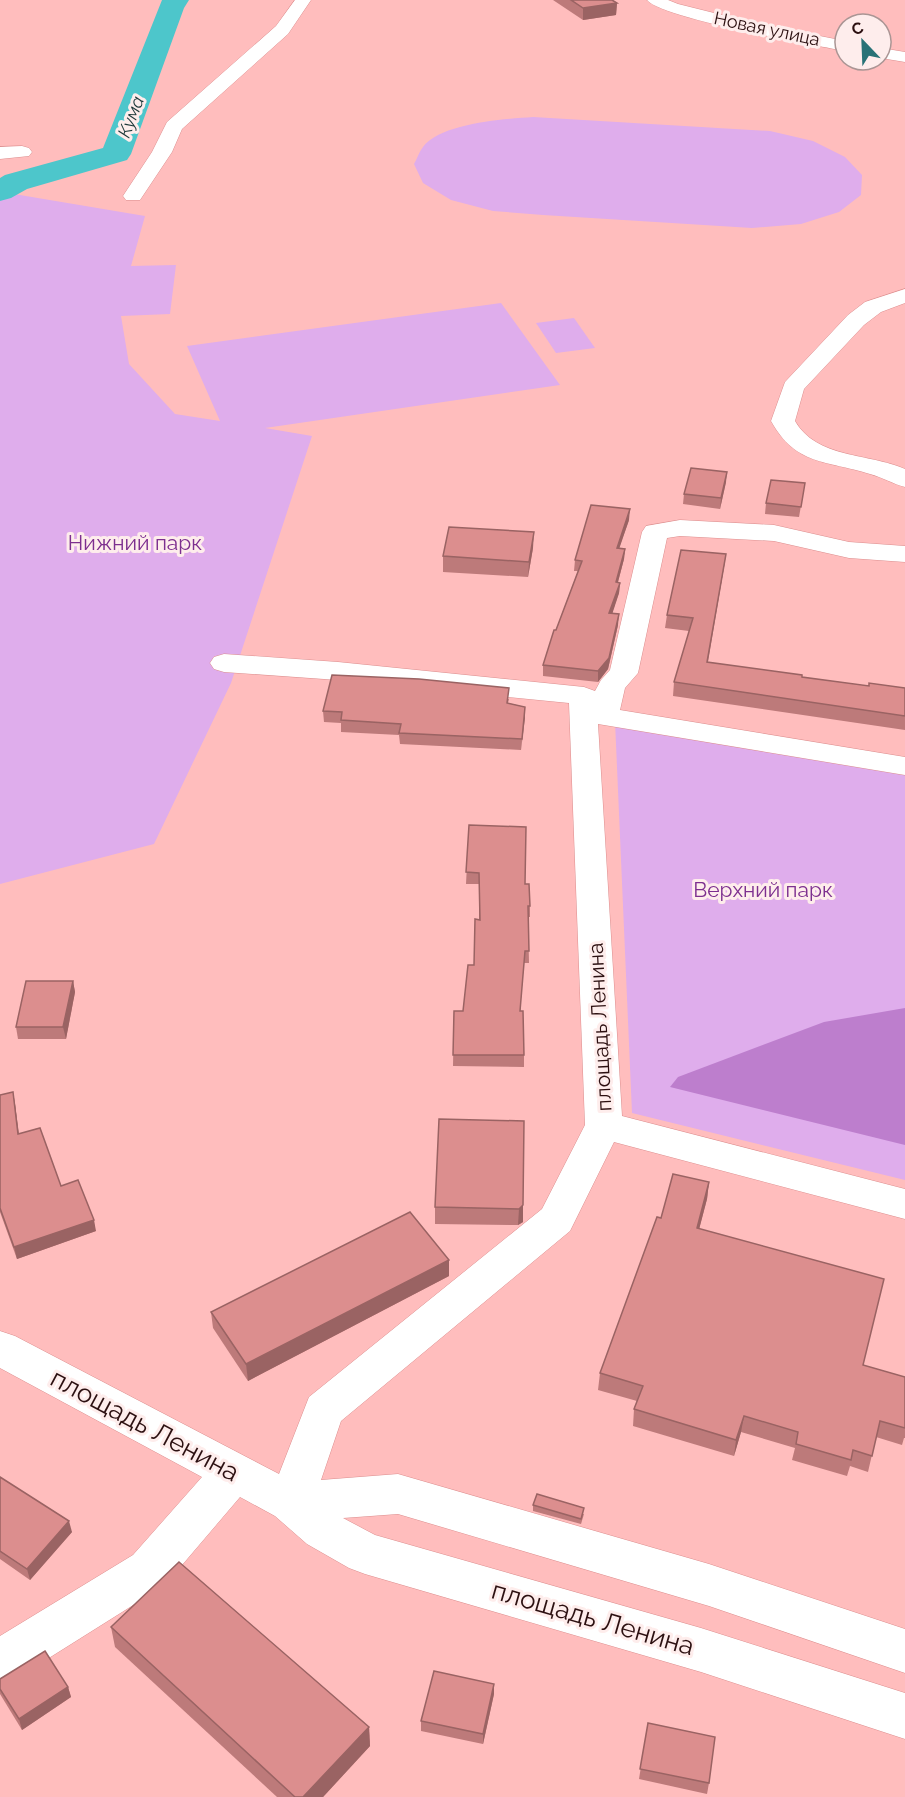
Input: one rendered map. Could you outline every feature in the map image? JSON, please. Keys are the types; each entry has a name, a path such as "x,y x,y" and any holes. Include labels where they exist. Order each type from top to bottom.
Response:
{"street":[{"path":"133,196 162,152 174,126 282,30 303,0"},
{"name":"Новая улица","path":"655,0 672,8 754,28 833,44"},
{"path":"0,153 22,153"},
{"path":"905,296 873,307 856,320 793,387 783,421 794,438 815,451 892,471 905,479"},
{"path":"872,466 905,460"},
{"path":"594,715 611,686 624,673 655,532 680,528 774,533 849,550 905,554"},
{"path":"224,663 338,670 584,696 594,715"},
{"path":"594,715 905,766"},
{"name":"площадь Ленина","path":"291,1502 324,1410 556,1220 604,1125 594,715"},
{"path":"604,1125 905,1204"},
{"name":"площадь Ленина","path":"0,1348 291,1502 324,1530 365,1553 701,1650 905,1716"},
{"path":"0,1662 149,1570 234,1472"},
{"path":"291,1502 398,1494 709,1585 905,1651"}],"green space":[{"path":"533,117 770,131 813,141 845,157 862,175 861,195 839,212 801,224 752,228 493,211 451,200 423,183 414,164 422,149 432,139 458,127"},
{"name":"Нижний парк","path":"0,193 145,216 131,266 176,265 170,314 121,316 129,364 175,414 220,421 187,346 501,303 560,385 265,428 312,436 231,683 154,844 0,884"},
{"path":"574,318 595,348 556,353 536,323"},
{"name":"Верхний парк","path":"615,721 905,769 905,1180 632,1113"}],"shaded area":[{"path":"905,1008 905,1145 670,1087 678,1077 824,1022"}],"building":[{"path":"571,0 612,0 617,3 583,8"},
{"path":"691,468 727,472 721,498 684,494"},
{"path":"771,480 805,483 801,507 766,503"},
{"path":"591,505 630,509 617,548 625,549 616,582 620,583 609,613 619,614 609,658 598,671 543,665 554,630 556,630 582,561 575,560"},
{"path":"449,527 534,532 529,562 443,556"},
{"path":"681,550 726,554 707,662 869,686 869,683 905,688 905,716 674,682 693,618 667,615"},
{"path":"332,675 419,679 509,688 507,703 525,707 522,739 399,733 401,724 341,720 342,712 323,711"},
{"path":"469,825 526,827 525,884 529,884 530,906 528,906 529,951 525,951 520,1011 523,1011 524,1055 453,1055 454,1011 463,1011 468,965 474,965 475,919 480,920 479,873 466,872"},
{"path":"26,981 73,981 63,1027 16,1027"},
{"path":"13,1092 18,1134 40,1128 61,1186 78,1180 94,1220 14,1247 0,1208 0,1095"},
{"path":"439,1119 524,1121 523,1205 519,1209 435,1207"},
{"path":"673,1174 709,1182 697,1228 884,1279 863,1365 905,1377 905,1428 880,1421 872,1456 853,1450 851,1460 796,1444 798,1432 744,1416 736,1440 634,1409 643,1386 600,1373 657,1217 661,1218"},
{"path":"410,1212 449,1260 246,1364 211,1312"},
{"path":"0,1477 69,1521 27,1569 0,1551"},
{"path":"537,1494 584,1508 581,1519 533,1505"},
{"path":"179,1562 369,1727 303,1797 295,1797 111,1627"},
{"path":"45,1651 68,1687 19,1719 0,1689 0,1679"},
{"path":"434,1671 494,1684 483,1734 421,1721"},
{"path":"648,1723 715,1737 709,1783 640,1769"}],"waterway":[{"name":"Кума","path":"0,191 16,182 116,154 171,6 176,0"}]}
